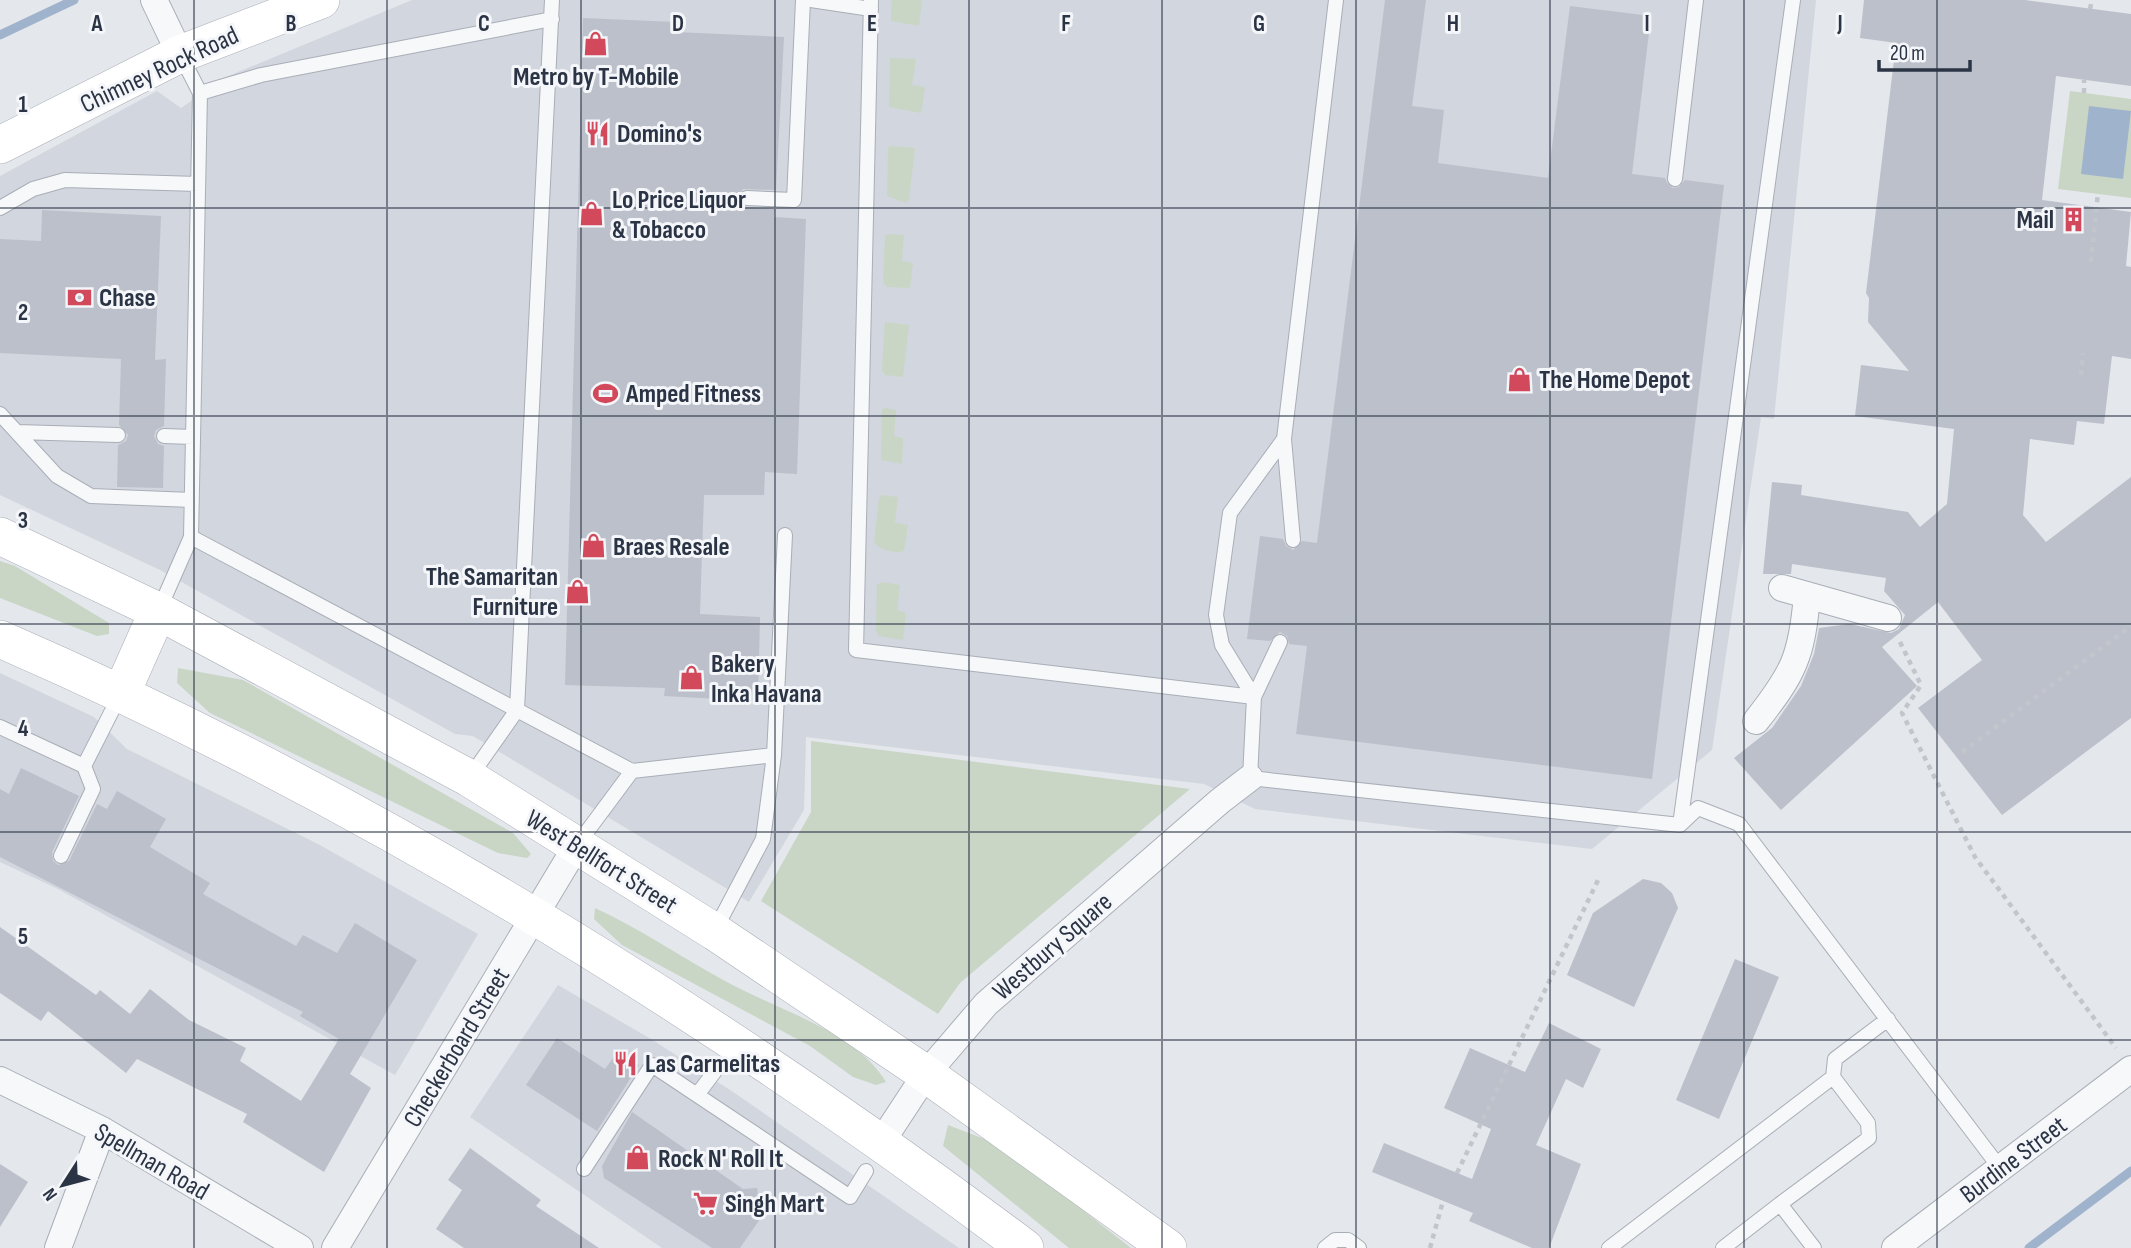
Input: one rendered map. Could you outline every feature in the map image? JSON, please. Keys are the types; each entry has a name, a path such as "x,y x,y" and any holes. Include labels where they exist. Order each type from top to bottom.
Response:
{"main road":[{"name":"Chimney Rock Road","path":"0,145 180,54 321,0"},
{"name":"West Bellfort Street","path":"0,536 158,611 469,778 715,932 926,1074 1167,1248"},
{"path":"122,692 158,611"},
{"path":"0,639 122,692 361,815 536,915 874,1156 1025,1248"}],"street":[{"path":"155,3 180,54"},
{"path":"1756,721 1776,696 1803,641 1795,592 1888,618"},
{"name":"Westbury Square","path":"874,1156 926,1074 986,1004 1250,778"},
{"name":"Checkerboard Street","path":"335,1248 577,845"},
{"name":"Burdine Street","path":"1895,1248 2000,1168 2125,1060"},
{"name":"Spellman Road","path":"0,1080 102,1130 300,1248"},
{"path":"58,1248 102,1130"}],"lane":[{"path":"469,778 517,710 552,0"},
{"path":"747,198 793,201 803,0"},
{"path":"811,0 871,4 856,650 1254,697"},
{"path":"1293,540 1284,439 1336,0"},
{"path":"1675,179 1696,0"},
{"path":"1680,825 1793,0"},
{"path":"200,93 261,75 552,19"},
{"path":"158,611 191,537 200,93 180,54"},
{"path":"0,208 33,189 65,180 198,184"},
{"path":"0,414 57,476 92,496 192,500"},
{"path":"17,432 118,435"},
{"path":"164,436 193,437"},
{"path":"1254,697 1222,645 1216,615 1230,513 1284,439"},
{"path":"715,932 763,839 774,755 785,535"},
{"path":"191,537 632,771 774,755"},
{"path":"1280,642 1254,697 1250,778 1680,825 1698,808 1739,824 2000,1168"},
{"path":"84,766 122,692"},
{"path":"0,727 84,766 93,789 61,856"},
{"path":"577,845 632,771"},
{"path":"1723,1248 1870,1138 1868,1123 1833,1077 1835,1059 1888,1020"},
{"path":"584,1170 652,1065 850,1197 874,1156"},
{"path":"697,1095 715,1071"},
{"path":"1609,1248 1833,1077"},
{"path":"1780,1204 1814,1248"},
{"path":"1325,1248 1335,1240 1348,1240 1359,1248"}],"path":[{"path":"2090,9 2092,0"},
{"path":"2084,80 2084,93"},
{"path":"2091,262 2098,194"},
{"path":"2081,375 2083,353"},
{"path":"1888,618 1921,685 1902,713 1975,857 2125,1060"},
{"path":"1962,752 2131,626"},
{"path":"1457,1173 1599,878"},
{"path":"1430,1248 1443,1201"}],"shaded area":[{"path":"412,0 1816,0 1774,419 1761,417 1712,750 1592,849 1255,809 1204,784 806,737 804,810 749,902 473,736 455,734 160,570 0,495 0,176 157,91 181,108 226,77"},
{"path":"0,673 94,717 127,749 318,844 478,934 395,1075 58,889 0,862"},
{"path":"558,985 651,1039 736,1094 959,1248 662,1248 470,1117"}],"green space":[{"path":"892,0 922,0 919,26 891,21"},
{"path":"890,58 916,59 912,85 925,87 921,113 889,107"},
{"path":"2070,91 2131,99 2131,198 2058,189"},
{"path":"890,146 915,148 909,200 906,203 887,196"},
{"path":"904,235 902,261 913,263 910,288 887,287 883,282 885,236"},
{"path":"885,322 909,325 903,377 885,375 882,370"},
{"path":"882,410 896,410 894,436 903,438 902,464 881,460"},
{"path":"882,495 898,497 895,523 908,525 904,551 888,551 874,542 879,499"},
{"path":"0,561 15,566 109,623 109,634 97,636 0,598"},
{"path":"882,582 900,585 897,610 906,613 903,640 879,636 876,631 877,585"},
{"path":"178,668 243,680 513,833 531,854 527,858 498,853 210,713 177,683"},
{"path":"811,741 1190,789 960,983 938,1014 761,901 811,812"},
{"path":"595,908 725,981 835,1035 873,1064 886,1082 876,1085 853,1077 810,1046 622,945 594,919"},
{"path":"948,1125 1000,1145 1131,1248 1069,1248 943,1146"}],"water":[{"path":"2089,106 2131,111 2123,179 2081,174"}],"building":[{"name":"The Home Depot","path":"1385,0 1426,0 1412,106 1444,110 1438,163 1548,178 1570,6 1651,16 1632,174 1665,178 1673,188 1679,187 1685,180 1724,185 1652,779 1296,734 1307,646 1289,644 1287,636 1280,632 1270,641 1247,639 1260,536 1283,539 1286,546 1293,550 1302,541 1317,543"},
{"path":"1864,0 2025,0 2131,14 2131,86 2056,76 2042,200 2131,212 2126,266 2131,267 2131,359 2112,356 2104,424 2077,421 2074,445 2030,439 2023,515 2046,542 2131,477 2131,718 2002,815 1918,708 1982,660 1938,602 1882,647 1917,686 1781,810 1734,758 1772,728 1801,686 1814,654 1819,628 1850,624 1891,633 1899,629 1905,615 1884,591 1886,578 1792,564 1791,574 1763,574 1772,482 1802,485 1801,495 1908,512 1920,527 1947,504 1954,429 1855,416 1861,365 1909,371 1868,322 1869,298 1866,293 1896,43 1860,38"},
{"path":"583,18 676,22 676,32 784,37 776,190 743,189 737,198 746,207 775,209 774,217 806,219 797,474 765,472 764,495 704,495 700,614 760,617 758,701 664,696 665,688 565,685"},
{"name":"Chase","path":"42,210 161,216 155,360 166,359 164,426 156,430 154,436 158,444 164,446 163,488 117,487 118,445 126,441 128,435 119,425 121,359 0,353 0,239 41,241"},
{"path":"21,768 79,796 52,852 53,861 58,865 69,861 97,804 107,809 117,791 166,819 150,847 210,883 203,894 296,946 303,935 337,953 355,923 417,960 350,1074 371,1088 324,1172 243,1122 247,1114 137,1059 126,1073 48,1011 41,1021 0,993 0,927 96,995 100,990 130,1014 150,989 189,1020 246,1048 240,1061 301,1101 339,1039 300,1016 303,1012 0,857 0,789 9,794"},
{"path":"1643,879 1661,883 1672,893 1678,908 1634,1007 1567,975 1593,913"},
{"path":"1735,959 1779,977 1719,1119 1676,1100"},
{"path":"1549,1023 1601,1049 1583,1088 1566,1079 1536,1145 1581,1164 1549,1248 1532,1248 1469,1221 1473,1213 1372,1172 1384,1143 1472,1179 1491,1129 1444,1108 1470,1048 1525,1072"},
{"path":"557,1038 605,1069 618,1051 639,1065 597,1131 526,1085"},
{"path":"632,1112 743,1189 757,1188 762,1216 740,1248 712,1248 604,1178 602,1166"},
{"path":"470,1148 541,1200 536,1206 599,1248 464,1248 436,1229 462,1190 448,1180"},
{"path":"0,1164 28,1182 0,1227"}],"waterway":[{"path":"0,35 74,0"},
{"path":"2029,1248 2131,1171"}],"place":[{"name":"Metro by T-Mobile","path":"596,44"},
{"name":"Domino's","path":"597,133"},
{"name":"Lo Price Liquor & Tobacco","path":"592,214"},
{"name":"Mail","path":"2074,219"},
{"name":"Chase","path":"79,297"},
{"name":"The Home Depot","path":"1519,379"},
{"name":"Amped Fitness","path":"606,393"},
{"name":"Braes Resale","path":"593,546"},
{"name":"The Samaritan Furniture","path":"578,591"},
{"name":"Bakery Inka Havana","path":"691,678"},
{"name":"Las Carmelitas","path":"625,1063"},
{"name":"Rock N' Roll It","path":"638,1158"},
{"name":"Singh Mart","path":"705,1203"}]}
